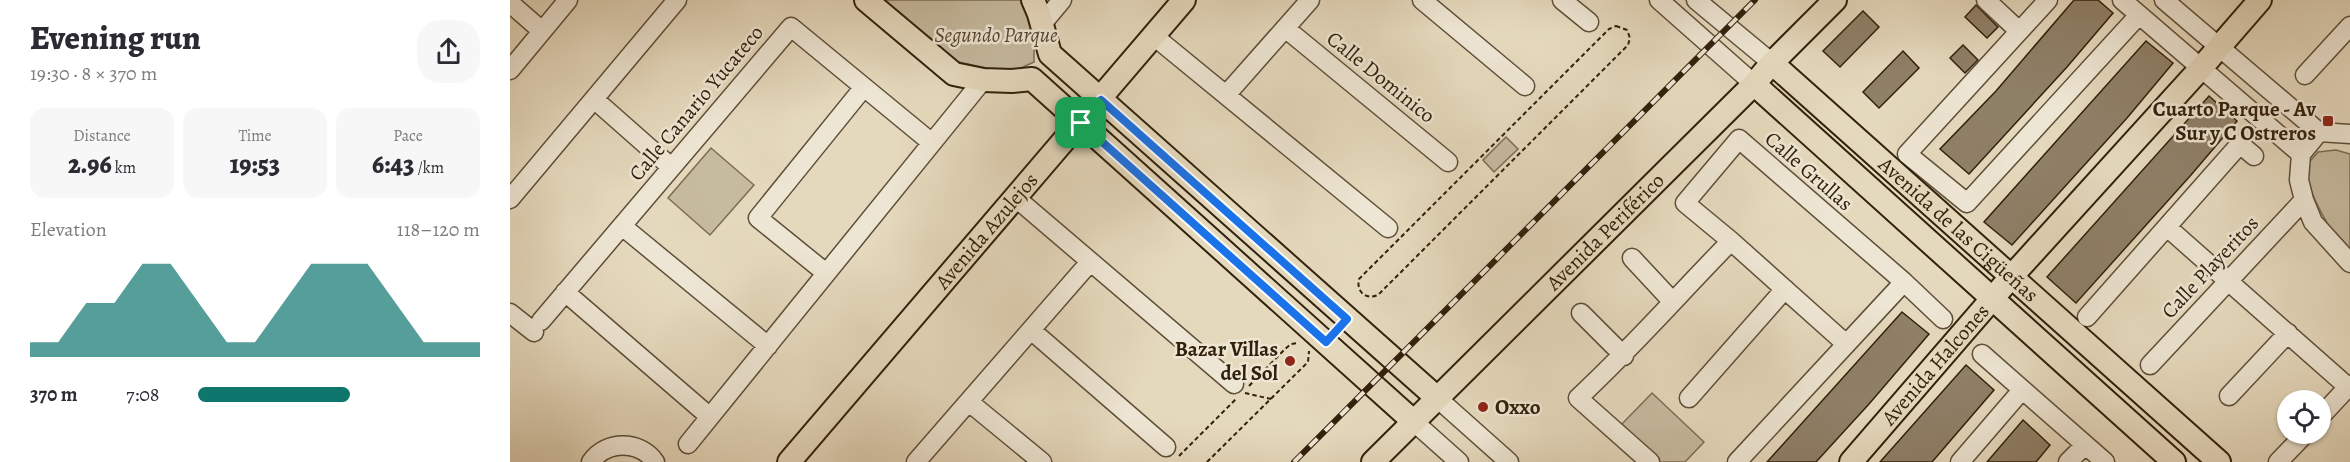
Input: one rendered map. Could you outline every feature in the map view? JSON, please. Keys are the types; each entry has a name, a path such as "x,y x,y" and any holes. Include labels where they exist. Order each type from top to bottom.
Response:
{"main road":[{"path":"866,0 954,74 983,80 1032,79 1413,421"},
{"path":"1033,0 1050,54 1436,397"},
{"name":"Avenida Azulejos","path":"789,462 1155,37 1184,0"},
{"name":"Avenida Periférico","path":"1373,462 1754,84 1834,0"},
{"name":"Avenida Halcones","path":"1851,462 2011,277 2260,0"},
{"path":"1032,79 1050,54"},
{"name":"Avenida de las Cigüeñas","path":"1772,63 2218,462"},
{"name":"Avenida de las Cigüeñas","path":"1754,84 2174,462"},
{"path":"1326,342 1347,319"}],"street":[{"path":"510,69 568,0"},
{"path":"510,199 677,0"},
{"path":"1042,24 1062,0"},
{"path":"1226,95 1310,0"},
{"path":"1422,0 1525,86"},
{"path":"1562,0 1589,22"},
{"name":"Avenida de las Cigüeñas","path":"1659,0 1754,84"},
{"name":"Avenida de las Cigüeñas","path":"1696,0 1772,63"},
{"path":"1986,0 2019,31"},
{"path":"2048,0 1907,154 1967,203 2139,15"},
{"path":"2122,0 2301,154"},
{"path":"2164,0 2319,132 2350,134"},
{"path":"510,3 542,31"},
{"path":"2305,75 2350,26"},
{"name":"Calle Canario Yucateco","path":"510,313 537,326 790,27 932,142"},
{"name":"Calle Dominico","path":"1285,28 1448,162"},
{"path":"1155,37 1388,228"},
{"path":"688,444 983,80"},
{"path":"826,273 758,218 864,87"},
{"path":"594,99 671,167"},
{"path":"2319,132 2301,154 2299,180 2313,222 2350,263"},
{"name":"Calle Grullas","path":"1845,343 1685,203 1739,139 1904,282 1943,319"},
{"path":"2087,316 2240,144 2254,156"},
{"path":"1016,198 1238,389"},
{"name":"Calle Playeritos","path":"2150,365 2304,200"},
{"path":"622,226 768,345"},
{"path":"2167,227 2349,386 2331,405"},
{"path":"1638,459 1578,398 1624,356 1672,301 1731,241"},
{"path":"1632,258 1672,301"},
{"path":"916,462 1090,262"},
{"path":"1737,462 1904,282"},
{"path":"1689,398 1785,289"},
{"path":"566,292 710,417"},
{"path":"1581,313 1624,356"},
{"path":"1031,330 1166,447"},
{"path":"2229,396 2288,333"},
{"path":"1982,354 2105,462"},
{"path":"1960,462 2022,390"},
{"path":"1436,397 1509,462"},
{"path":"969,402 1042,462"},
{"path":"1413,421 1459,462"},
{"path":"2278,462 2295,444"},
{"path":"2068,462 2085,445"},
{"path":"591,462 604,450 616,446 641,449 655,460"}],"path":[{"path":"1616,26 1624,28 1630,38 1628,45 1378,295 1370,297 1362,294 1358,287 1359,279 1609,29 1616,26"},
{"path":"1207,462 1308,362"},
{"path":"1238,389 1271,399"}],"green space":[{"name":"Segundo Parque","path":"883,0 1022,0 1034,37 1034,62 1011,70 991,69 954,61"},
{"path":"1506,137 1518,149 1494,172 1483,160"},
{"path":"711,148 754,185 710,235 668,198"},
{"path":"2336,150 2350,154 2350,257 2345,253 2319,208 2307,172 2309,163 2318,152"},
{"path":"1652,393 1704,442 1685,462 1656,462 1619,427"}],"building":[{"path":"2074,0 2098,0 2113,13 1969,174 1940,149 1996,91"},
{"path":"1976,5 1998,27 1987,38 1965,17"},
{"path":"1863,11 1879,27 1840,67 1823,51"},
{"path":"2146,41 2173,63 2127,118 2012,245 1984,222"},
{"path":"1963,45 1978,60 1965,73 1950,58"},
{"path":"1903,51 1919,68 1879,108 1863,92"},
{"path":"2209,96 2237,121 2076,303 2047,277"},
{"path":"1902,312 1929,334 1869,404 1816,462 1767,462"},
{"path":"1966,365 1994,390 1932,462 1880,462"},
{"path":"2023,420 2050,445 2036,462 1987,462"}],"railway":[{"path":"1294,462 1755,0"}],"place":[{"name":"Cuarto Parque - Av Sur y C Ostreros","path":"2328,121"},
{"name":"Bazar Villas del Sol","path":"1290,361"},
{"name":"Oxxo","path":"1483,407"}],"route":[{"path":"1101,100 1347,319 1326,342 1081,123 1101,100"}]}
